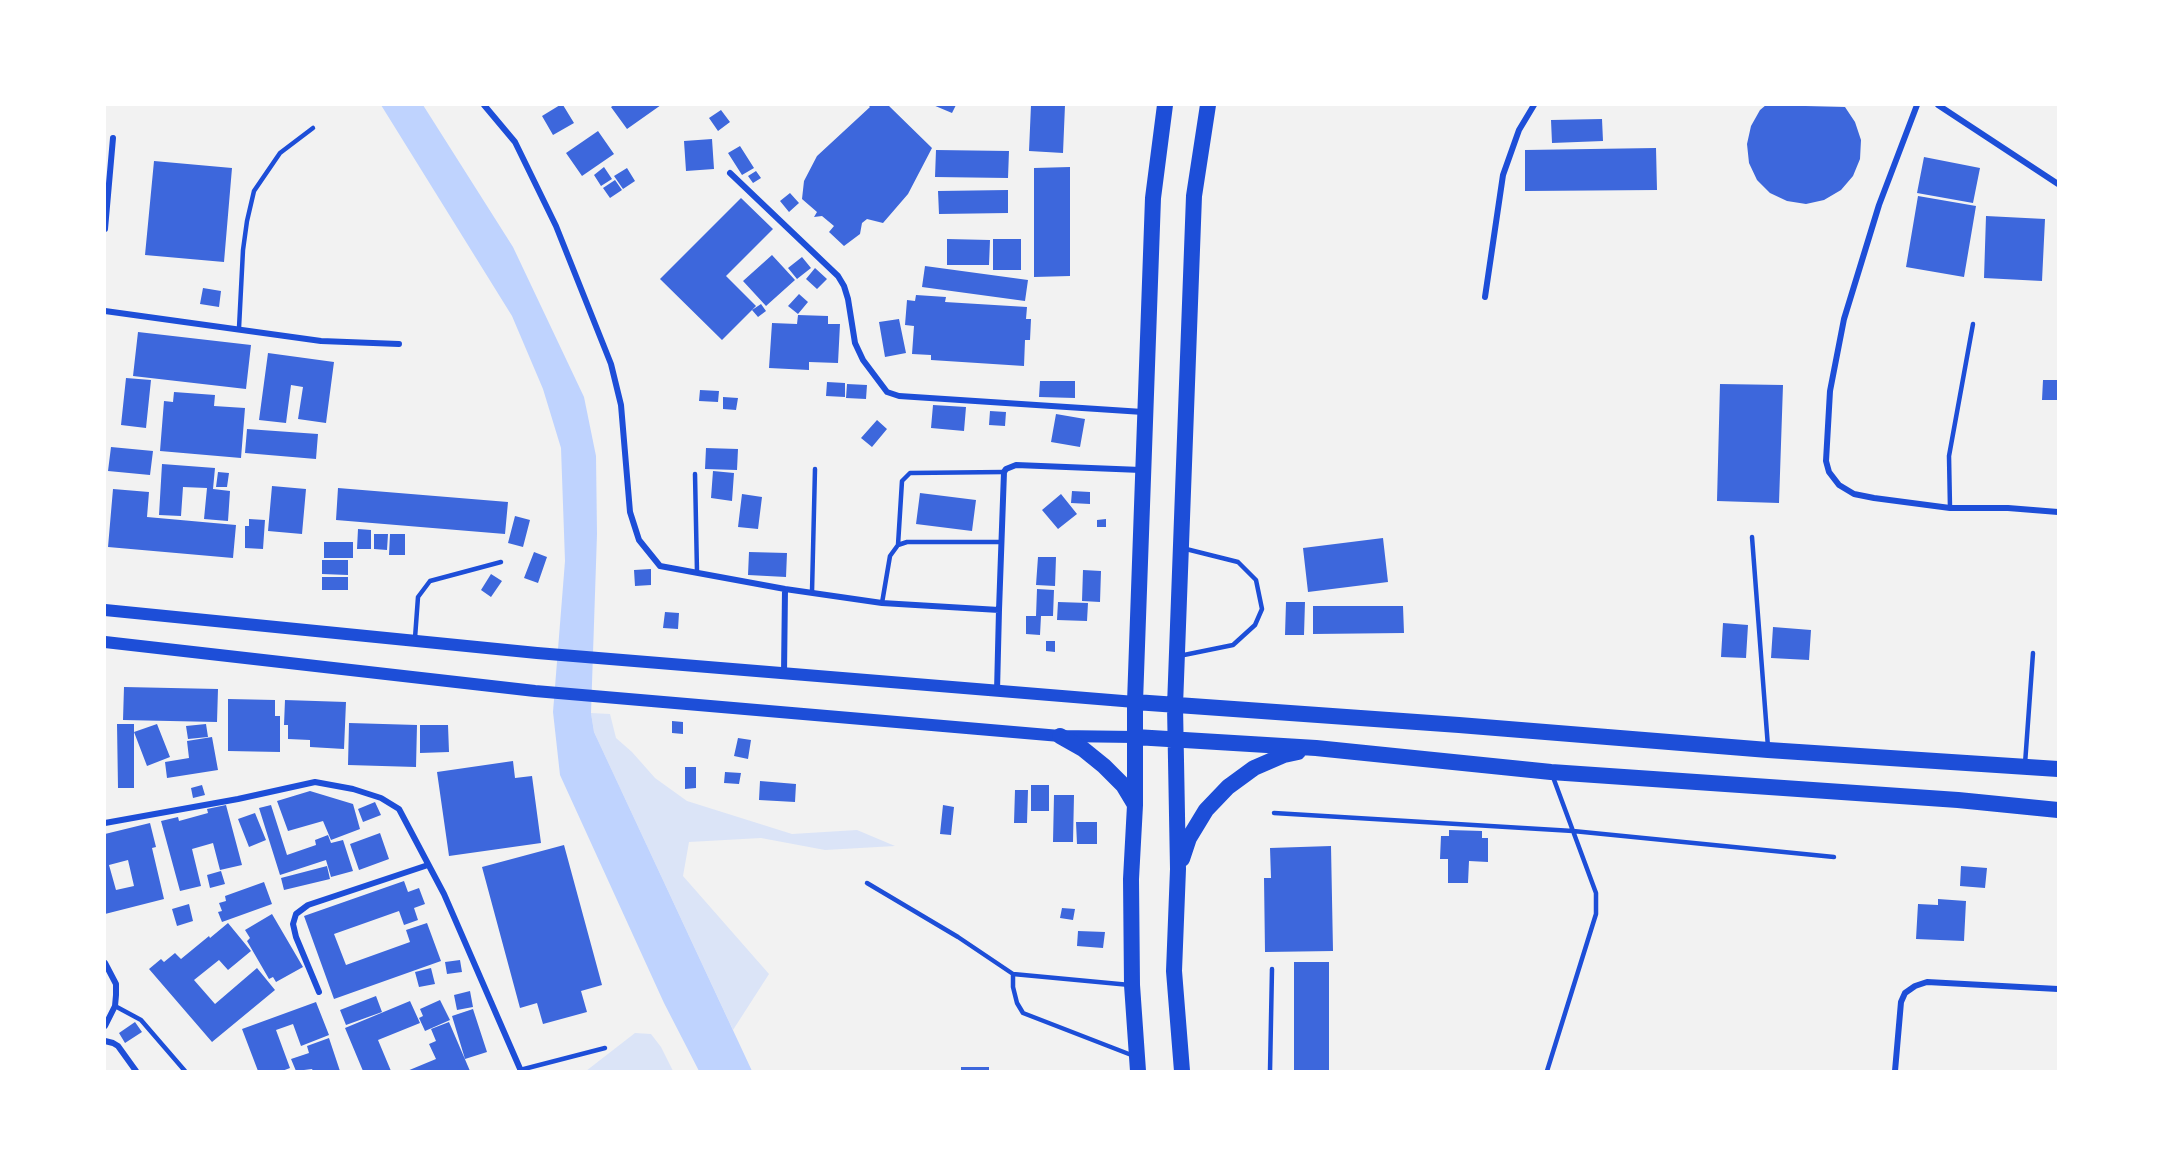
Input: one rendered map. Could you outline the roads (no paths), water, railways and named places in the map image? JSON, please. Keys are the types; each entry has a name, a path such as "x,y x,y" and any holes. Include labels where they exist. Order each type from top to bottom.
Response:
{"highway":[{"path":"1137,1064 1132,985 1131,879 1135,805 1135,702 1153,198 1166,105"},
{"path":"1182,1071 1174,970 1178,869 1175,706 1194,196 1208,105"},
{"path":"1135,702 1768,750 2058,769"},
{"path":"1060,735 1083,749 1104,766 1123,785 1135,805"},
{"path":"1135,737 1316,748 1551,772 1958,800 2058,810"},
{"path":"1178,869 1189,838 1206,810 1228,787 1264,763 1284,755 1316,748"}],"main road":[{"path":"105,610 537,653 1135,702"},
{"path":"105,642 535,691 1060,735 1135,737"}],"street":[{"path":"484,105 515,142 556,226 611,364 621,405 630,512 639,540 660,566 785,589 882,603 999,610"},
{"path":"1485,297 1503,175 1519,130 1534,105"},
{"path":"1917,105 1878,205 1844,318 1830,391 1826,461 1829,472 1839,485 1854,494 1950,508 2008,508 2058,512"},
{"path":"1938,105 2058,184"},
{"path":"105,229 113,138"},
{"path":"730,173 838,276 848,299 855,344 863,360 886,392 899,396 1146,413"},
{"path":"105,310 321,341 399,344"},
{"path":"998,692 1004,472 1010,466 1016,465 1143,471"},
{"path":"784,674 785,589"},
{"path":"105,823 238,799 315,782 352,789 381,798 399,809 444,894 520,1070"},
{"path":"319,992 296,937 293,924 296,914 308,905 428,864"},
{"path":"105,963 116,984 115,1006 105,1026"},
{"path":"1895,1071 1901,1002 1905,993 1915,986 1927,982 2058,989"},
{"path":"105,1041 118,1046 136,1071"}],"lane":[{"path":"239,328 243,250 254,191 280,153 313,128"},
{"path":"1950,508 1949,456 1973,324"},
{"path":"812,592 816,469"},
{"path":"882,603 890,556 898,545 902,481 910,473 1004,472"},
{"path":"694,474 697,572"},
{"path":"1752,537 1768,750"},
{"path":"898,545 907,542 1001,542"},
{"path":"1177,656 1233,645 1255,625 1262,609 1256,580 1238,562 1180,548"},
{"path":"415,641 418,597 430,581 501,562"},
{"path":"2025,766 2033,652"},
{"path":"1547,1071 1596,914 1596,893 1551,772"},
{"path":"1274,813 1573,831 1834,857"},
{"path":"867,883 958,937 1013,974 1132,985"},
{"path":"1270,1071 1272,969"},
{"path":"1013,974 1017,1003 1023,1013 1137,1064"},
{"path":"115,1006 141,1020 185,1071"},
{"path":"520,1070 605,1048"}],"water":[{"path":"381,105 423,105 513,247 584,397 596,456 597,534 591,713 594,732 752,1071 699,1071 664,1003 560,775 553,712 565,561 561,448 543,389 512,316"}]}
